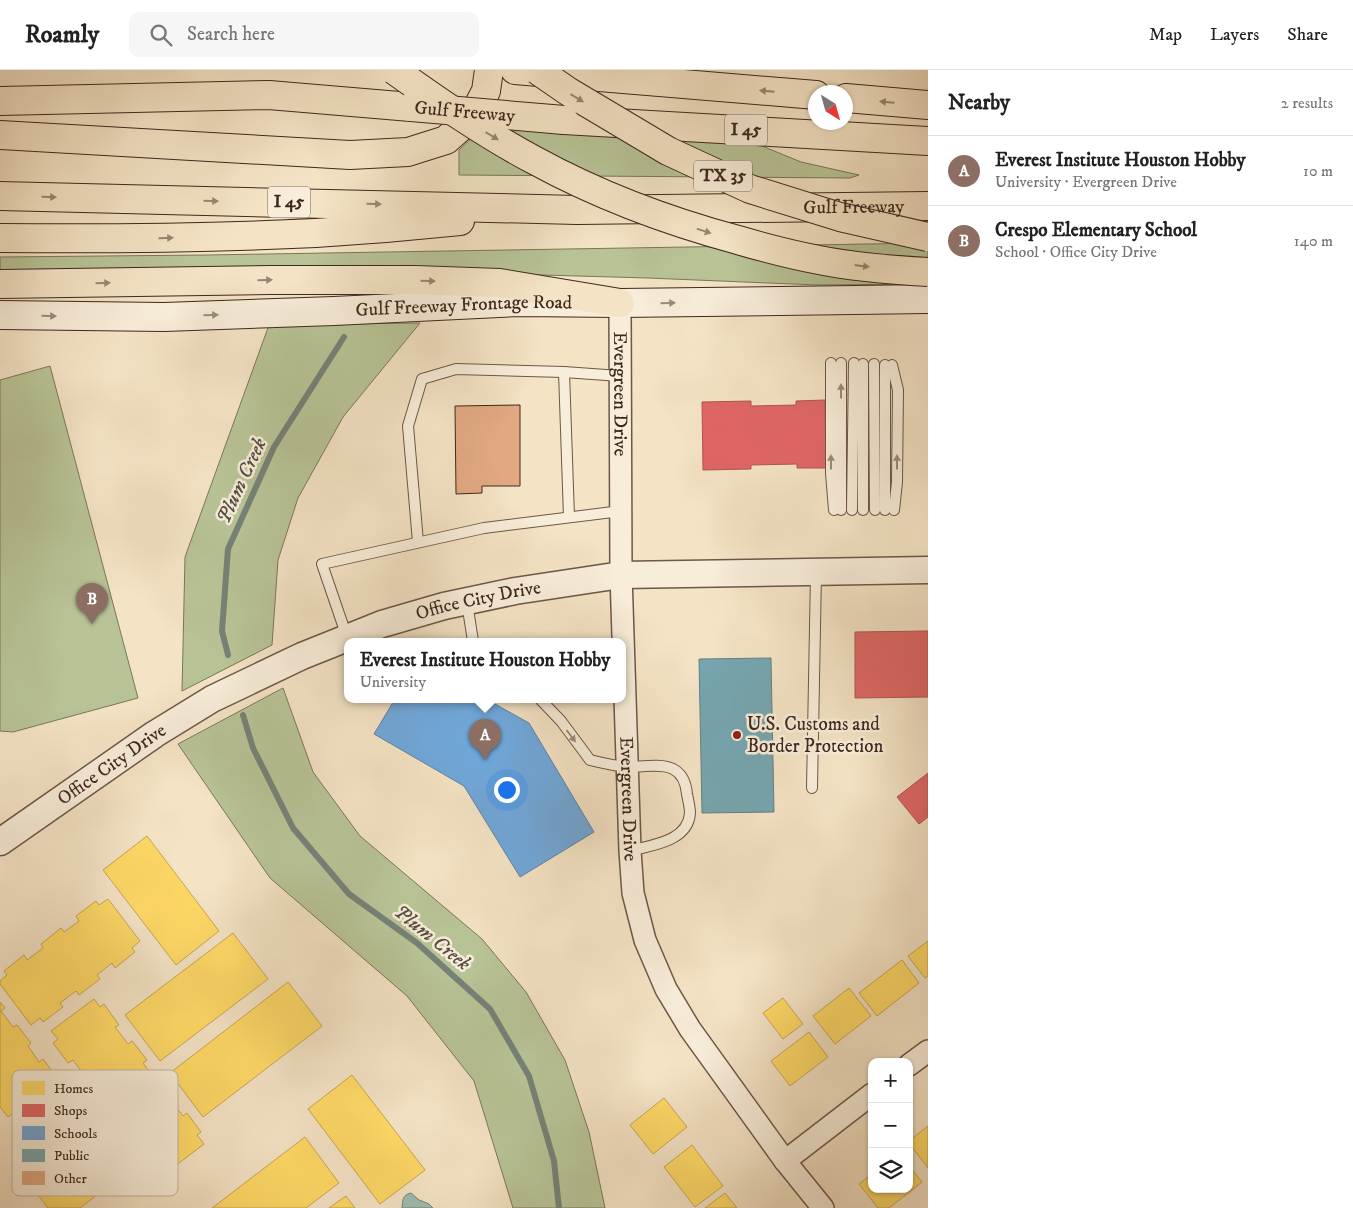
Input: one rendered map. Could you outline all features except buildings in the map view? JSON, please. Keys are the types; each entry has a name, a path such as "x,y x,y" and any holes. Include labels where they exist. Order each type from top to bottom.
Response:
{"highway":[{"path":"394,70 471,124 533,160 585,186 659,216 766,248 820,260 928,272"},
{"path":"0,135 350,155 408,152 446,140 473,116 486,91 489,70"},
{"name":"I 45","path":"514,70 808,95"},
{"name":"TX 35","path":"537,70 569,92 668,151 750,189 840,217 928,237"},
{"path":"0,83 269,95"},
{"name":"Gulf Freeway","path":"0,101 269,95 564,120 928,141"},
{"path":"853,99 928,105"},
{"name":"Gulf Freeway","path":"0,196 577,210 928,206"},
{"path":"0,238 127,238 316,233 395,228 577,210"},
{"path":"0,284 415,280 500,283 620,303"}],"main road":[{"name":"Gulf Freeway Frontage Road","path":"0,315 164,317 520,302 620,303 928,299"}],"street":[{"name":"Evergreen Drive","path":"620,303 623,638"},
{"name":"Office City Drive","path":"347,638 382,624 444,606 515,591 621,575 928,570"},
{"name":"Office City Drive","path":"0,842 155,734 212,699 302,656 344,639"},
{"name":"Evergreen Drive","path":"625,703 630,851 634,893 646,940 666,989 690,1030 785,1161 823,1208"},
{"path":"913,1062 928,1051"},
{"path":"785,1161 868,1097"}],"lane":[{"path":"836,363 842,510 858,364 863,510"},
{"path":"874,364 885,510 888,365"},
{"path":"418,542 408,426 422,379 456,368 620,376"},
{"path":"564,372 569,517"},
{"path":"347,638 322,564 484,528 621,511"},
{"path":"812,788 816,572"},
{"path":"467,602 473,638"},
{"path":"544,703 561,721 590,760 627,767 660,766 672,768 683,777 690,814 685,828 678,835 665,842 630,851"}],"green space":[{"path":"486,125 762,146 801,162 859,175 850,178 459,175 459,150"},
{"path":"928,243 928,284 817,285 648,278 293,268 0,272 0,257"},
{"path":"420,323 343,417 298,498 278,560 272,645 182,691 185,557 269,325"},
{"path":"50,366 138,698 13,732 0,731 0,380"},
{"path":"283,688 313,772 360,836 482,939 526,992 565,1060 589,1132 605,1208 513,1208 474,1081 407,996 270,878 178,744"}],"water":[{"path":"411,1193 433,1208 402,1208 404,1197"}],"waterway":[{"name":"Plum Creek","path":"228,655 222,631 228,549 274,447 344,337"},
{"name":"Plum Creek","path":"243,715 253,748 293,828 349,894 417,943 490,1009 529,1076 554,1161 559,1208"}],"place":[{"name":"Crespo Elementary School","path":"92,624"},
{"name":"U.S. Customs and Border Protection","path":"737,735"},
{"name":"Everest Institute Houston Hobby","path":"485,760"}]}
